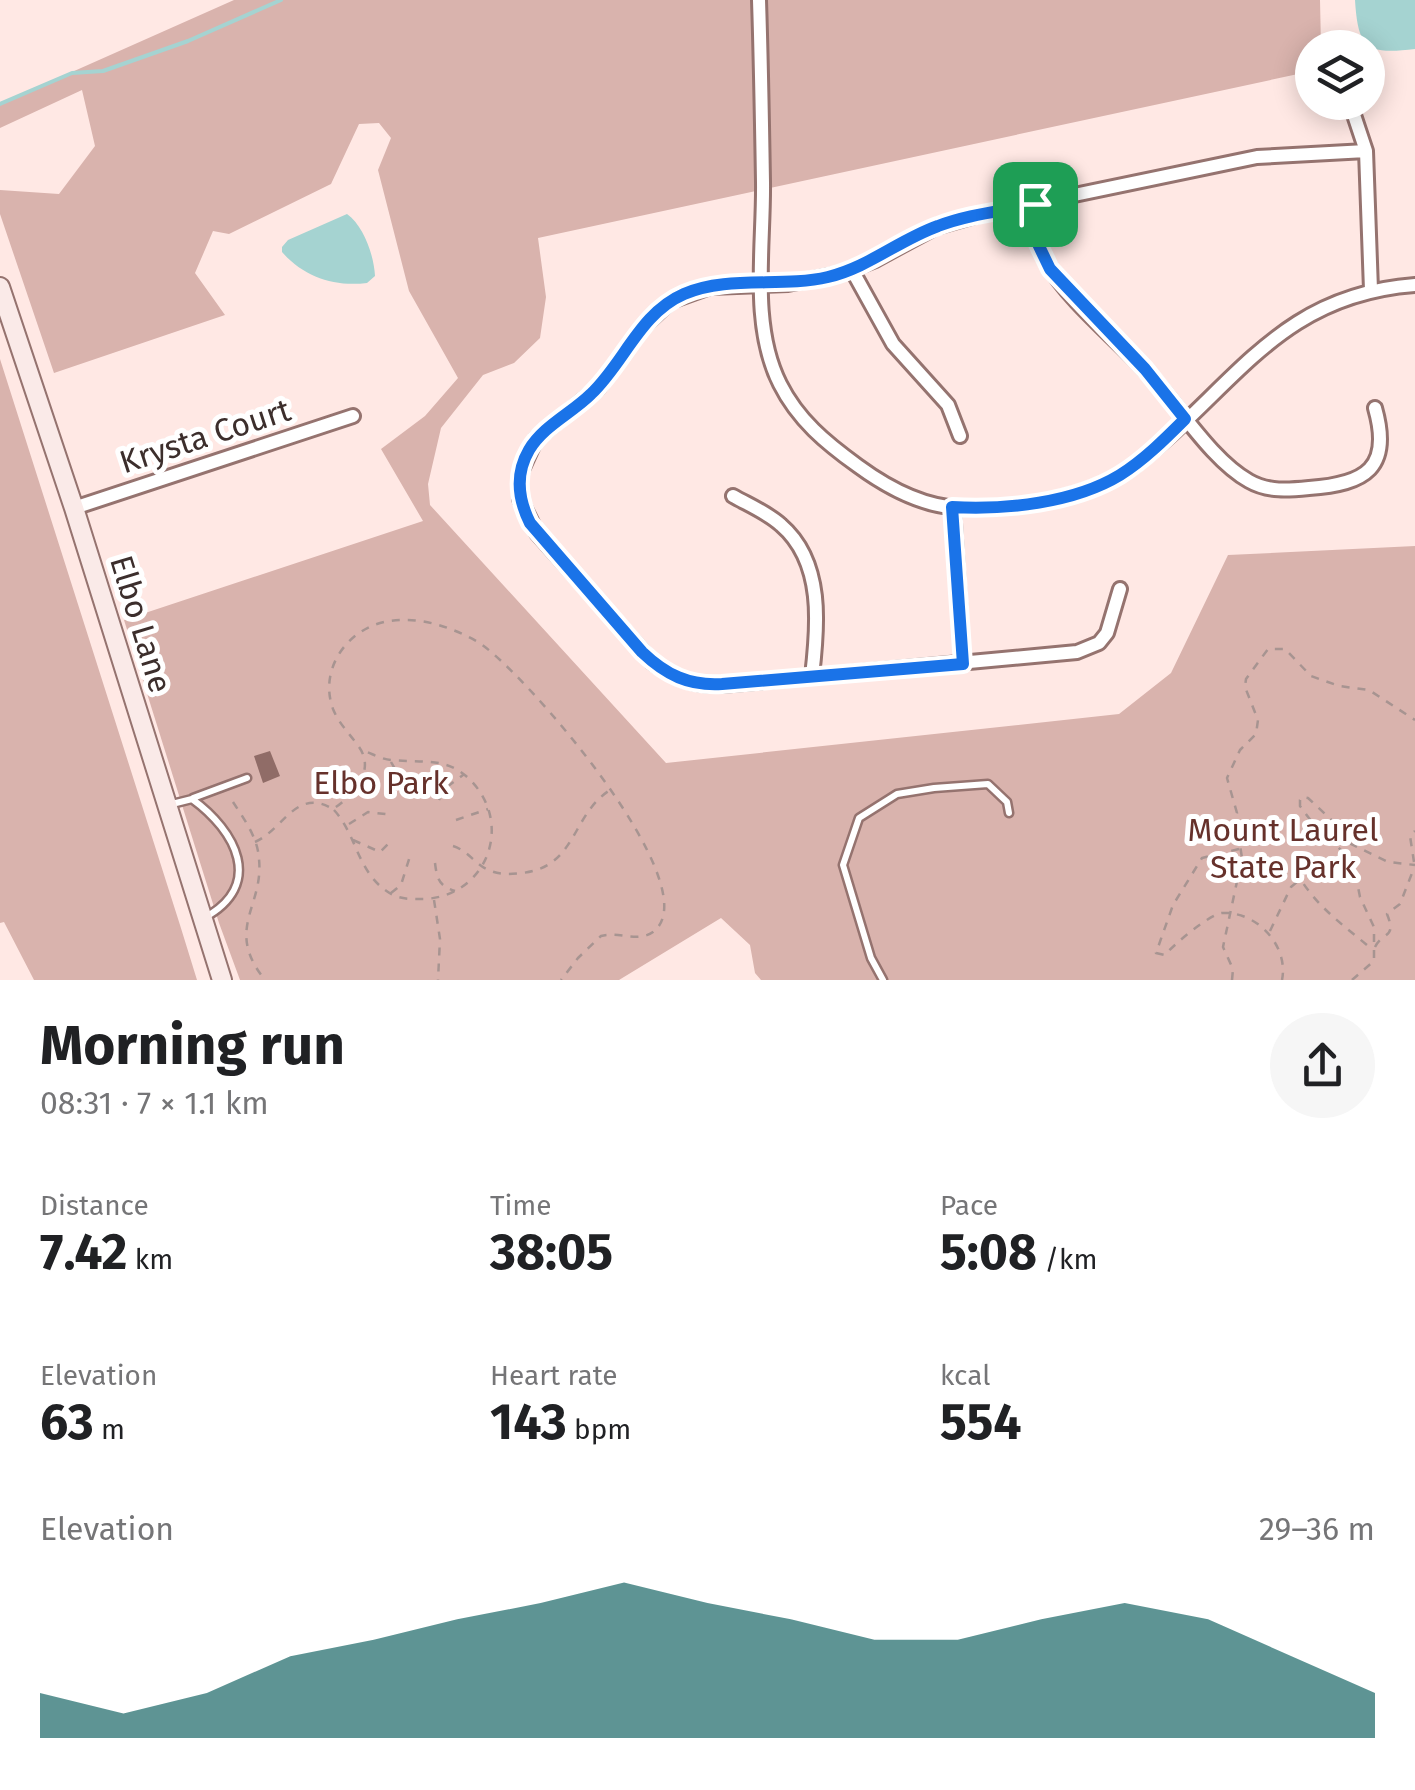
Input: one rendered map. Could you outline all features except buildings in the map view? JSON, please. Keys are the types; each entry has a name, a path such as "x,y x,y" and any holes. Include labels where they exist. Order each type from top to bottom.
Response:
{"street":[{"path":"759,0 767,350 779,382 808,425 832,448 891,488 952,507 1000,506 1069,495 1098,486 1134,465 1289,326 1322,306 1371,290 1415,286"},
{"path":"1356,120 1366,152 1371,290"},
{"path":"1120,589 1107,633 1089,648 1064,654 710,685 674,676 642,652 537,534 520,500 520,474 536,440 599,387 662,308 700,288 804,282 852,270 936,226 1257,157 1366,152"},
{"path":"1035,204 1038,244 1050,269 1145,369 1228,465 1252,483 1271,489 1300,489 1348,482 1372,467 1382,444 1375,408"},
{"path":"852,270 893,344 948,405 960,436"},
{"name":"Elbo Lane","path":"0,286 222,980"},
{"name":"Krysta Court","path":"74,508 353,416"},
{"path":"733,496 784,528 806,558 816,626 812,676"},
{"path":"952,507 963,664"}],"lane":[{"path":"166,806 247,778"},
{"path":"883,980 871,958 843,865 859,818 897,794 988,784 1006,802 1009,813"},
{"path":"192,799 218,820 230,836 239,870 230,899 202,918"}],"path":[{"path":"333,809 358,786 364,764 362,750 332,707 330,678 334,664 356,634 396,620 416,620 457,632 492,652 566,729 620,801 656,874 664,908 661,923 652,933 640,937 601,936 561,980"},
{"path":"1232,980 1233,969 1223,947 1242,858 1230,834 1237,813 1227,778 1240,750 1256,734 1258,720 1245,687 1246,678 1268,649 1284,649 1303,670 1321,681 1379,694 1415,720"},
{"path":"255,842 269,836 294,807 315,802 333,809 347,825 364,868 390,894 403,899 433,898 457,891 477,877 494,834 490,808 479,790 464,774 437,762 390,760 362,750"},
{"path":"390,760 412,797"},
{"path":"439,800 444,789 464,774"},
{"path":"453,846 472,855 482,868 501,874 546,867 564,852 585,813 611,789"},
{"path":"1352,980 1374,960 1374,927 1360,896 1353,862 1323,837 1300,806 1302,796 1356,848 1388,862 1415,865"},
{"path":"232,802 260,858 246,939 256,969 265,980"},
{"path":"456,820 490,808"},
{"path":"347,825 368,812 392,815"},
{"path":"1374,951 1376,943 1389,934 1392,926 1387,914 1400,904 1415,865 1410,836 1415,831"},
{"path":"352,840 380,852 392,840"},
{"path":"1240,848 1202,858 1172,905 1156,952 1165,955 1211,916 1228,914 1266,929 1286,965 1282,980"},
{"path":"390,894 401,885 410,856"},
{"path":"435,863 442,886 457,891"},
{"path":"1269,934 1290,887 1304,883 1312,900 1374,951"},
{"path":"433,898 440,939 438,980"}],"green space":[{"path":"234,0 1320,0 1321,30 1295,30 1295,75 538,238 546,297 540,338 514,363 483,375 441,428 428,484 430,505 666,763 1119,714 1171,673 1228,555 1415,546 1415,980 761,980 755,973 750,945 721,918 619,980 240,980 124,620 423,521 381,449 425,416 458,378 409,291 378,170 391,138 379,123 359,124 331,184 229,234 213,231 195,273 225,315 54,373 0,214 0,190 59,194 95,146 82,90 0,128 0,104"},
{"path":"0,359 197,980 34,980 4,922 0,923"}],"water":[{"path":"1355,0 1415,0 1415,49 1385,51 1385,30 1359,29"},
{"path":"347,214 363,234 370,251 375,276 367,283 320,278 300,268 282,252 288,240"}],"waterway":[{"path":"0,104 72,73 103,71 188,41 281,0"}],"route":[{"path":"1035,204 1038,244 1050,269 1145,369 1185,419 1134,465 1098,486 1079,493 1000,506 952,507 963,664 710,685 686,681 663,670 642,652 537,534 520,500 520,474 529,450 545,431 599,387 643,327 671,300 710,287 788,284 839,274 875,260 936,226 1035,204"}],"park label":[{"name":"Elbo Park","path":"381,783"},
{"name":"Mount Laurel State Park","path":"1283,848"}]}
